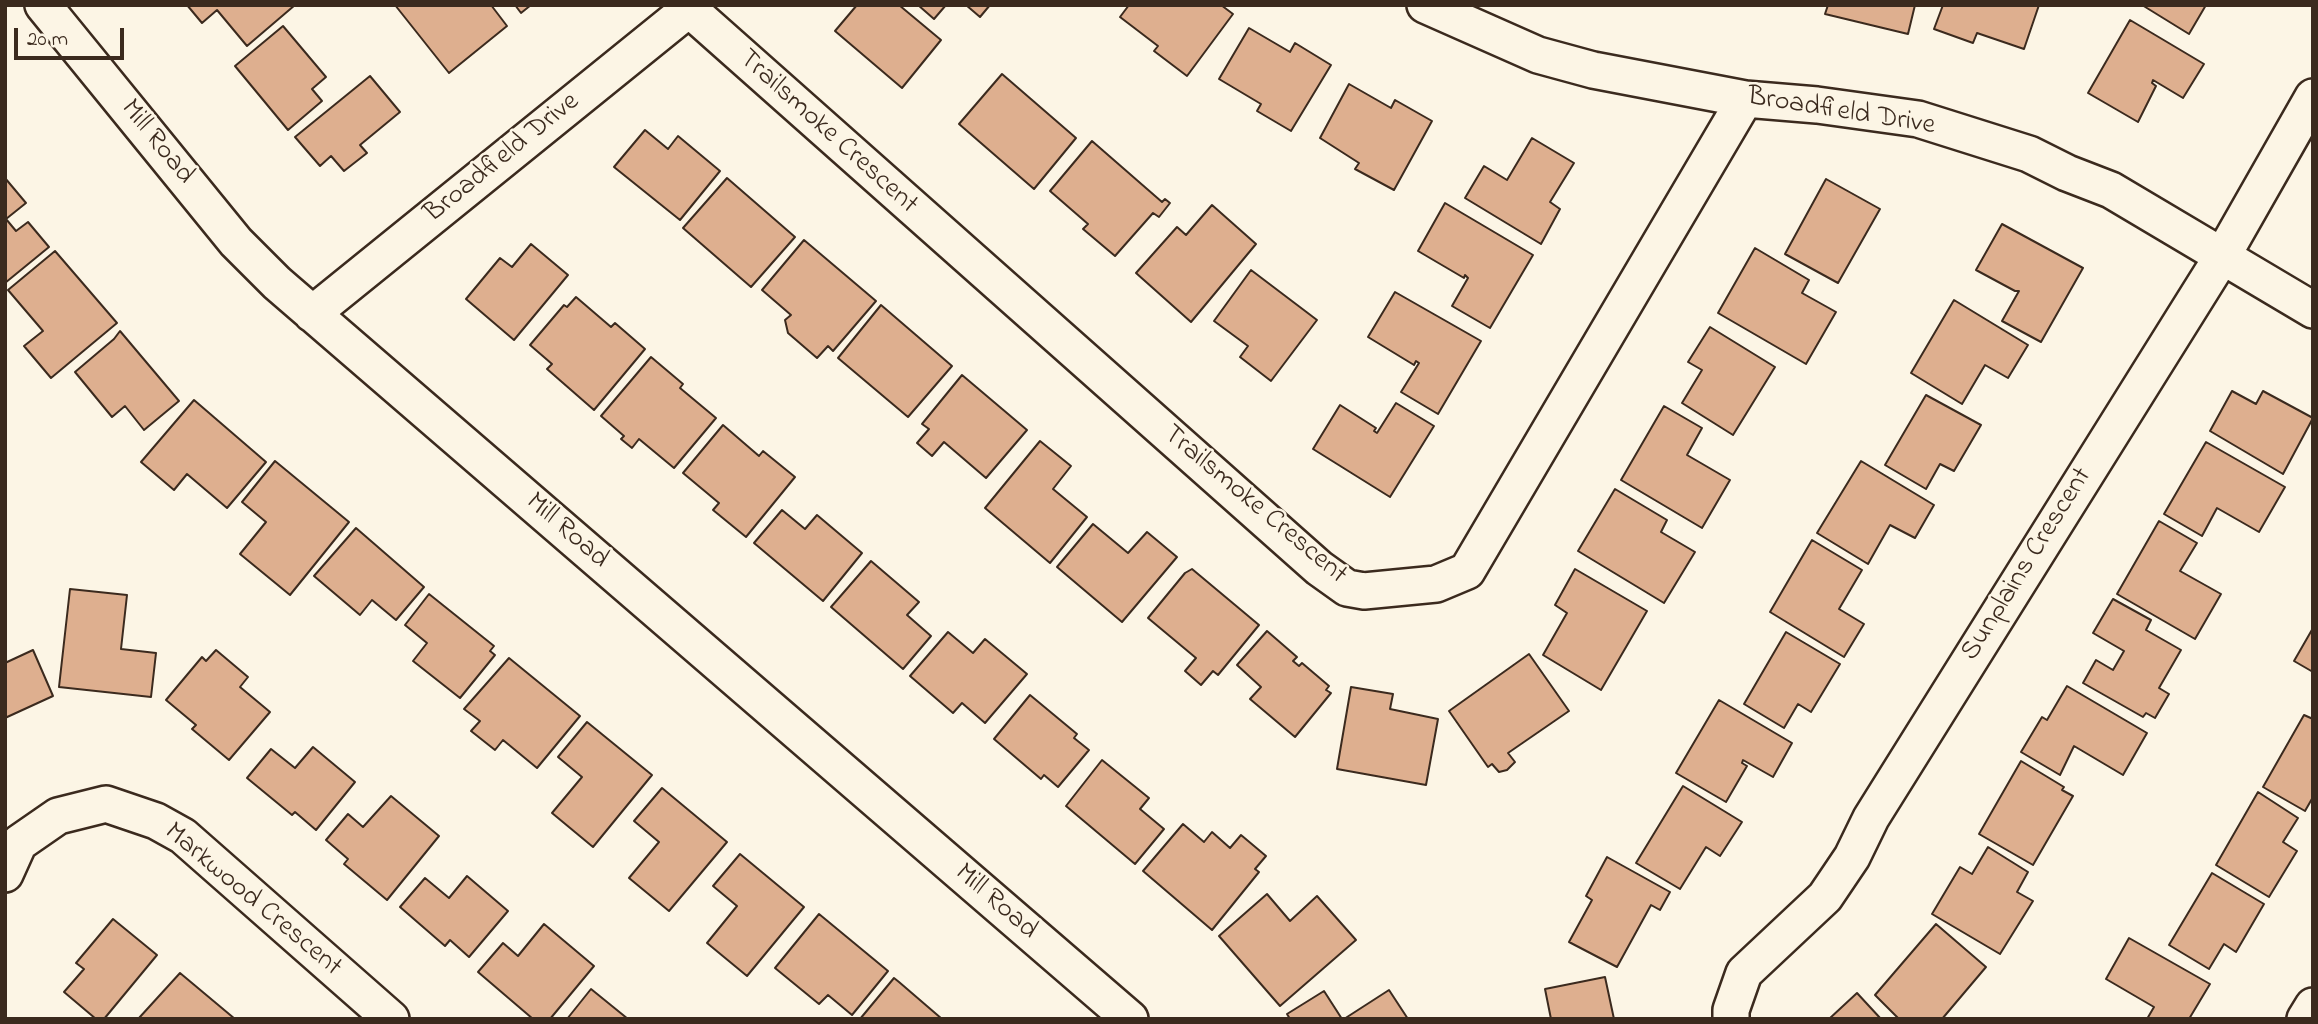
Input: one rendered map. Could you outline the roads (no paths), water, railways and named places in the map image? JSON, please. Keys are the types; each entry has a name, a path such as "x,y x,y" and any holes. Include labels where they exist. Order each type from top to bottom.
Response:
{"street":[{"name":"Mill Road","path":"43,5 236,242 277,283 1130,1019"},
{"name":"Broadfield Drive","path":"1425,5 1538,55 1593,70 1745,99 1818,105 1917,119 2029,154 2067,173 2112,190 2313,310"},
{"name":"Broadfield Drive","path":"312,314 692,7"},
{"name":"Trailsmoke Crescent","path":"692,7 1319,568 1347,588 1364,591 1436,584 1467,571 1745,99"},
{"name":"Sunplains Crescent","path":"1731,1019 1731,1010 1744,973 1825,897 1852,857 1871,818 2223,255 2313,97"},
{"name":"Markwood Crescent","path":"5,874 19,843 58,817 106,804 156,821 183,836 391,1019"},
{"path":"2305,1019 2313,1006"}]}
